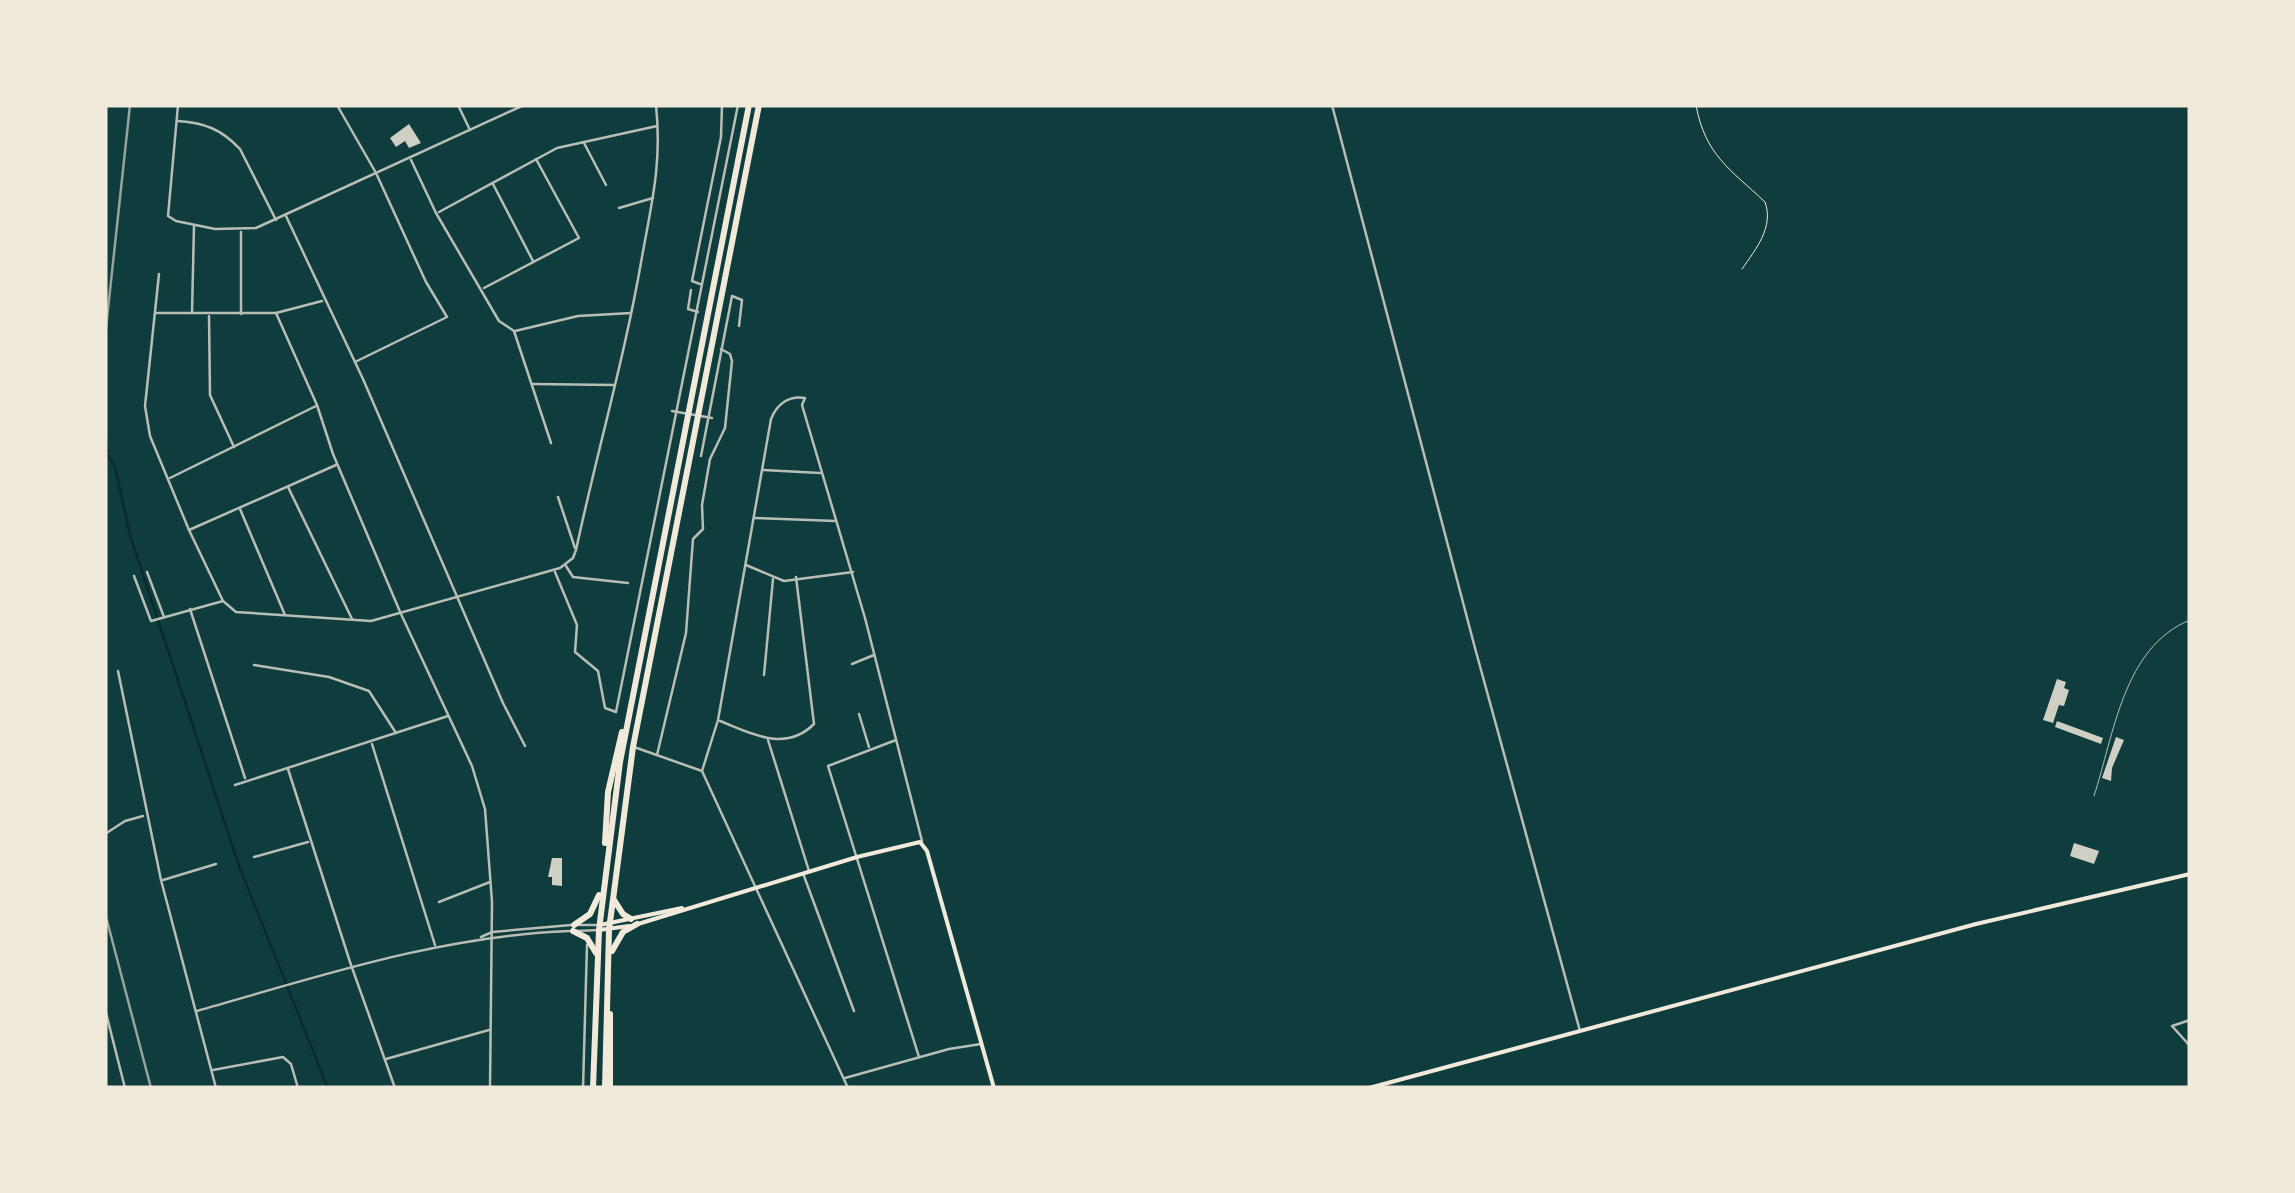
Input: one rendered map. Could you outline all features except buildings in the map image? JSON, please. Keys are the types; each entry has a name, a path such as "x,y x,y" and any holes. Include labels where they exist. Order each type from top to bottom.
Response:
{"highway":[{"path":"607,1088 612,1033 607,994 610,927 632,747 759,105"},
{"path":"594,1088 608,792 616,746 628,717 749,106"},
{"path":"598,959 587,938 573,928 590,914 604,880"},
{"path":"608,967 617,939 634,922 623,914 613,898"}],"main road":[{"path":"600,928 687,908 910,843 923,844 994,1088"},
{"path":"1368,1088 1976,924 2190,874"}],"street":[{"path":"178,105 167,211 171,218 194,225 242,231 286,216 524,105"},
{"path":"337,105 376,173 426,282 447,316 355,362"},
{"path":"458,105 470,130"},
{"path":"159,274 145,406 150,436 223,601 236,612 372,621 554,570 565,565 576,550 632,313 655,198 660,146 656,105"},
{"path":"703,285 692,281 722,137 722,105"},
{"path":"554,570 577,626 575,652 598,671 604,708 616,712 736,105 749,106"},
{"path":"1332,105 1580,1032"},
{"path":"177,120 210,126 240,149 276,220"},
{"path":"436,214 556,148 658,126"},
{"path":"584,141 606,186"},
{"path":"483,289 579,238 535,157"},
{"path":"410,158 436,214 499,321 514,331 551,443"},
{"path":"492,182 533,261"},
{"path":"619,208 655,198"},
{"path":"286,216 355,362 503,703 526,746"},
{"path":"192,314 194,225"},
{"path":"241,315 242,231"},
{"path":"700,239 712,241"},
{"path":"691,290 688,309 698,312"},
{"path":"701,456 732,296 742,300 739,326"},
{"path":"157,313 276,313 324,301"},
{"path":"276,313 401,614 472,766 485,809 492,932 490,1088"},
{"path":"514,331 578,316 632,313"},
{"path":"209,314 210,395 234,447"},
{"path":"657,755 686,633 690,556 694,536 704,524 702,506 710,458 725,428 732,361 730,354 721,349"},
{"path":"531,384 614,385"},
{"path":"674,397 680,398"},
{"path":"848,1088 702,771 718,720 773,413 790,398 805,398 802,405 853,572 923,844"},
{"path":"169,478 317,405"},
{"path":"672,412 712,418"},
{"path":"690,454 710,458"},
{"path":"189,530 337,464"},
{"path":"762,470 821,473"},
{"path":"287,486 352,620"},
{"path":"558,497 576,550"},
{"path":"239,508 285,616"},
{"path":"753,518 836,521"},
{"path":"745,564 784,581 853,572"},
{"path":"565,565 573,577 628,584"},
{"path":"146,572 162,618"},
{"path":"134,576 151,621 223,601"},
{"path":"718,720 768,739 787,739 806,732 814,724 796,577"},
{"path":"764,675 773,578"},
{"path":"190,608 246,780"},
{"path":"852,664 875,654"},
{"path":"254,665 328,677 369,691 397,734"},
{"path":"118,671 161,880 216,1088"},
{"path":"859,714 870,748"},
{"path":"235,784 449,716"},
{"path":"768,739 807,874 854,1011"},
{"path":"898,739 828,766 919,1057"},
{"path":"372,743 435,945"},
{"path":"632,747 702,771"},
{"path":"288,769 395,1088"},
{"path":"105,834 125,820 146,816"},
{"path":"254,857 310,842"},
{"path":"161,880 216,864"},
{"path":"439,902 491,881"},
{"path":"196,1012 435,945 573,928"},
{"path":"479,938 492,932 600,928"},
{"path":"583,1088 587,938"},
{"path":"105,1009 125,1088"},
{"path":"2190,1020 2172,1026 2190,1046"},
{"path":"385,1059 490,1030"},
{"path":"844,1079 981,1044"},
{"path":"211,1071 278,1056 291,1064 298,1088"}],"lane":[{"path":"2094,796 2140,661 2160,638 2190,620"}],"path":[{"path":"1696,105 1701,134 1714,154 1765,202 1768,212 1757,248 1742,268"}],"waterway":[{"path":"105,433 108,451"},
{"path":"105,451 115,467 130,535 239,866 328,1088"}],"railway":[{"path":"105,337 130,105"},
{"path":"105,913 151,1088"}]}
